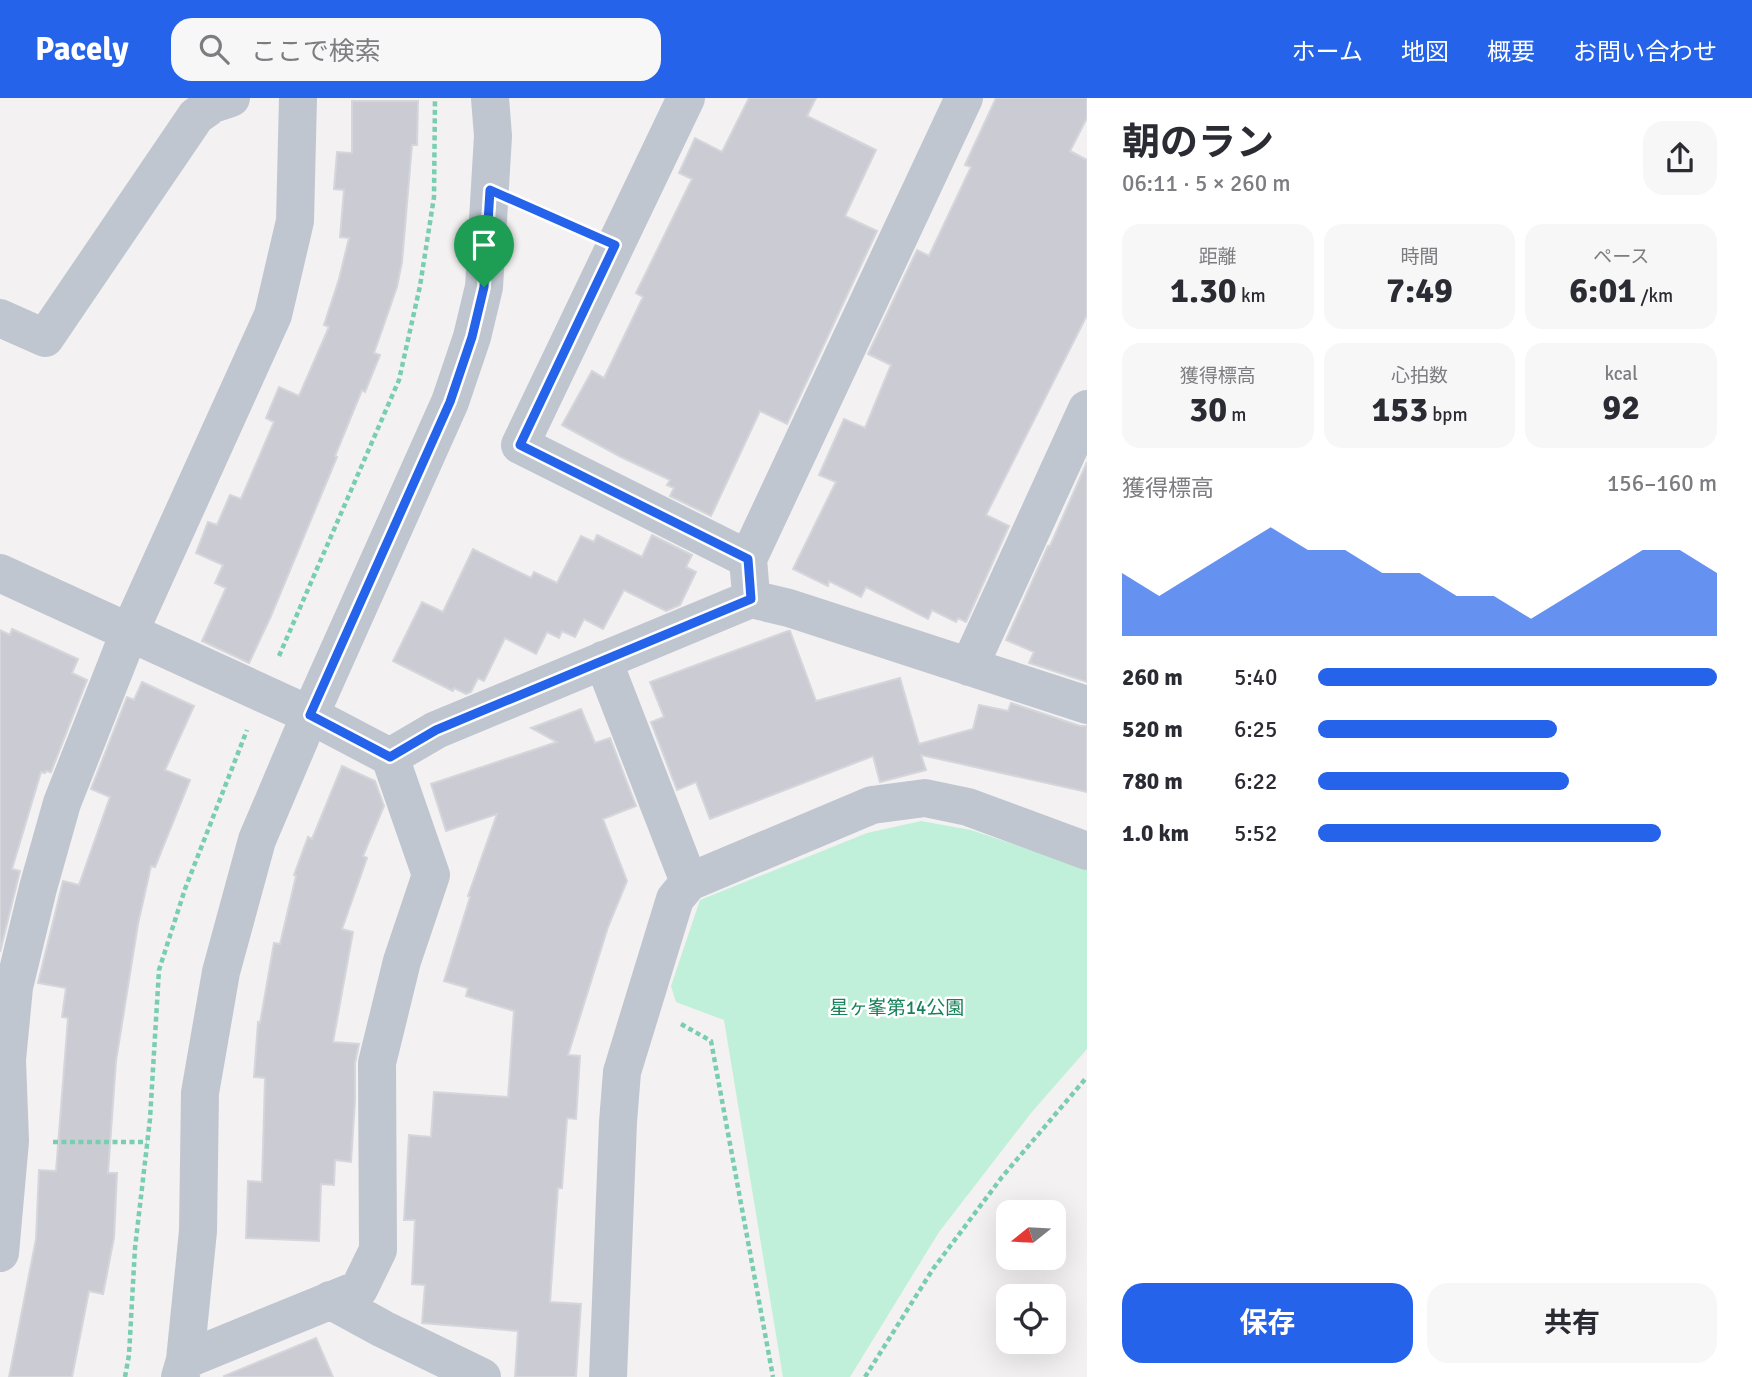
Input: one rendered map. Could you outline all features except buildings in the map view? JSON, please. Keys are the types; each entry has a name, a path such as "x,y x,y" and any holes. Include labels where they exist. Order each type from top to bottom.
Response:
{"street":[{"path":"0,318 45,338 196,116 213,104 231,98"},
{"path":"0,1253 10,1141 7,985 62,803 129,633 273,315 295,221 298,98"},
{"path":"183,1368 198,1231 200,1093 221,972 257,840 450,402 472,337 484,287 494,136 490,98"},
{"path":"686,98 520,445 748,559"},
{"path":"751,599 748,559 964,98"},
{"path":"969,667 1087,410"},
{"path":"0,573 310,715 390,757 431,874 402,961 377,1063 378,1250 359,1289 183,1368"},
{"path":"390,757 436,730 751,599 789,608 1087,705"},
{"path":"603,660 689,882"},
{"path":"608,1377 622,1072 676,899 689,882 872,805 925,799 968,807 1087,850"},
{"path":"330,1300 482,1377"}],"path":[{"path":"275,666 399,380 420,286 434,197 435,98"},
{"path":"490,190 615,245"},
{"path":"643,1003 711,1041 773,1377"},
{"path":"865,1377 933,1269 1002,1177 1087,1077"},
{"path":"10,1141 147,1142"}],"green space":[{"name":"星ヶ峯第14公園","path":"921,821 971,830 1087,869 1087,1049 1031,1113 939,1232 850,1377 783,1377 724,1020 676,1002 671,986 700,900 867,833"}],"route":[{"path":"490,190 615,245 520,445 748,559 751,599 436,730 390,757 310,715 450,402 472,337 484,287 490,190"}]}
